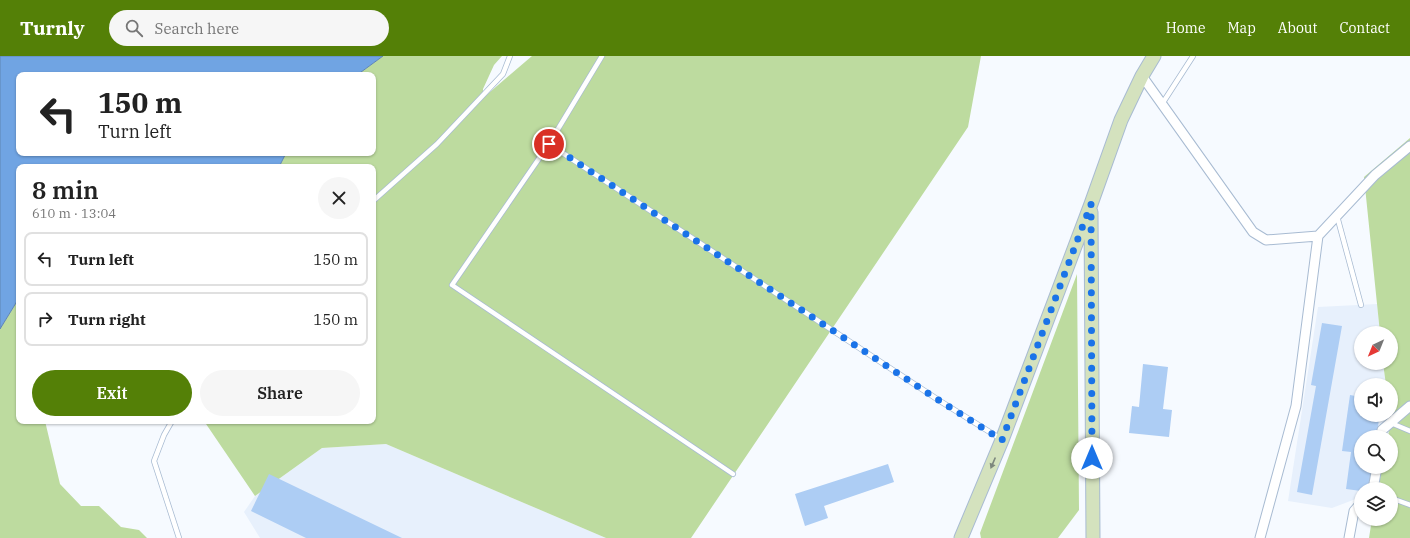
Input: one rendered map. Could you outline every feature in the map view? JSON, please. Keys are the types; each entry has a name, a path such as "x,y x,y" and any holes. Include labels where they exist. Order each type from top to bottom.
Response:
{"main road":[{"path":"961,538 1002,440 1121,120 1152,57"},
{"path":"1091,204 1093,538"}],"street":[{"path":"1142,76 1253,232 1266,240 1318,236"},
{"path":"1260,538 1296,406 1318,236 1375,175 1410,146"},
{"path":"1382,430 1410,406"},
{"path":"1349,538 1354,511"}],"lane":[{"path":"376,199 437,144 503,74 510,56"},
{"path":"602,56 549,144 452,285 734,474"},
{"path":"1162,104 1192,56"},
{"path":"549,144 940,401 1002,440"},
{"path":"1337,216 1361,305"},
{"path":"1391,423 1410,431"},
{"path":"170,424 164,435 154,461 179,538"},
{"path":"1398,501 1410,505"}],"shaded area":[{"path":"1377,304 1379,326 1354,326 1354,370 1384,370 1385,378 1354,378 1354,422 1390,422 1390,424 1389,430 1354,430 1354,474 1381,474 1379,482 1354,482 1354,500 1332,508 1288,501 1318,307"},
{"path":"386,444 606,538 260,538 244,512 255,496 322,448"}],"green space":[{"path":"383,56 502,56 494,65 483,89 483,98 532,56 981,56 968,127 691,538 606,538 386,444 322,448 255,496 206,424 376,424 376,164 280,164 284,156 376,156 376,72 361,72"},
{"path":"1410,138 1410,538 1369,538 1371,526 1398,526 1398,482 1379,482 1381,474 1398,474 1398,430 1389,430 1390,422 1398,422 1398,378 1385,378 1384,370 1398,370 1398,326 1379,326 1364,177"},
{"path":"1077,274 1079,510 1058,538 981,538 980,533"},
{"path":"16,303 16,424 46,424 60,484 81,506 99,506 121,527 139,530 147,538 0,538 0,329"}],"water":[{"path":"0,56 383,56 361,72 16,72 16,156 284,156 280,164 16,164 16,303 0,329"}],"building":[{"path":"1322,323 1342,326 1312,495 1297,492 1316,386 1311,385"},
{"path":"1143,364 1168,367 1163,409 1172,410 1169,437 1129,433 1132,406 1139,407"},
{"path":"1350,395 1354,396 1354,422 1379,422 1378,430 1354,430 1354,474 1372,474 1371,482 1354,482 1354,490 1346,489 1351,452 1342,451"},
{"path":"888,464 894,482 824,506 828,518 805,526 795,494"},
{"path":"269,474 402,538 306,538 251,511"}],"route":[{"path":"549,144 940,401 1002,440 1091,204 1092,458"}]}
